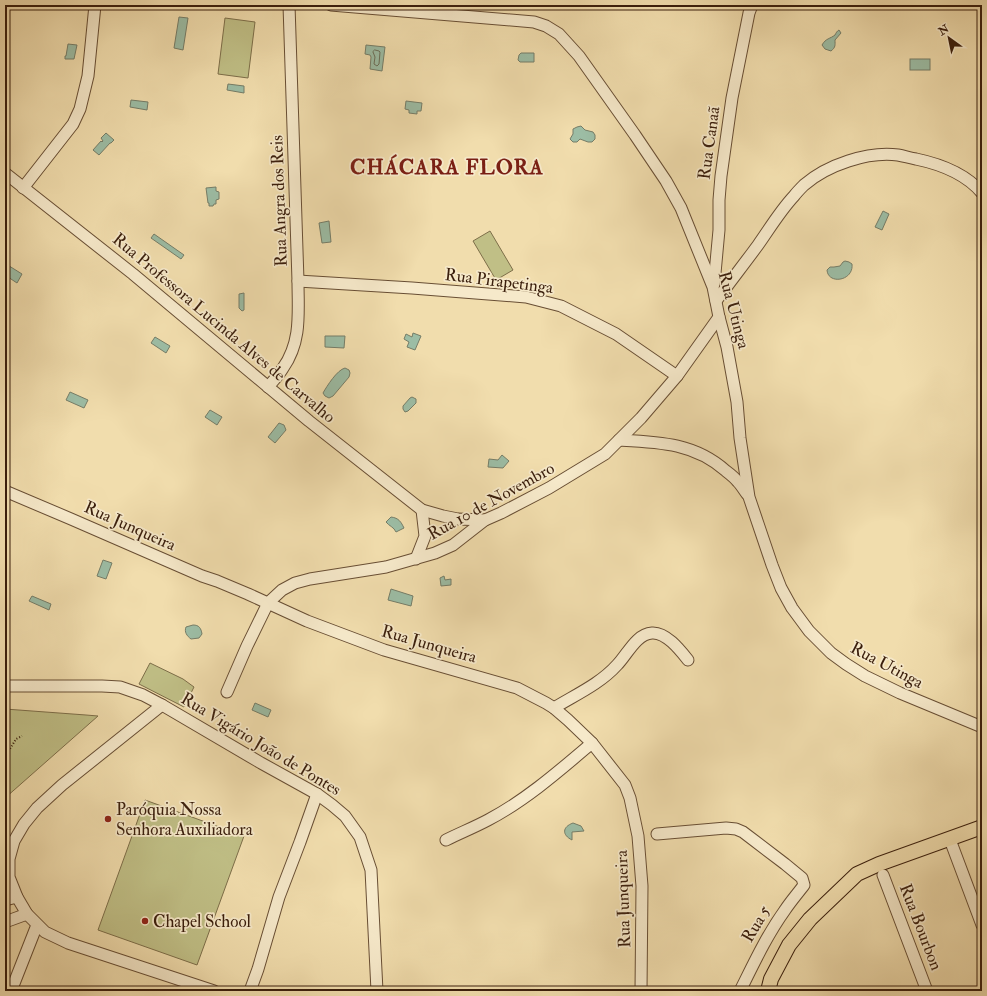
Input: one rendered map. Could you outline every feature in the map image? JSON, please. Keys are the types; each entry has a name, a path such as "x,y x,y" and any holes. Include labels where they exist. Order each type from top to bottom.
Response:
{"main road":[{"path":"768,991 771,979 789,945 810,919 857,874 880,864 982,827"}],"street":[{"path":"23,188 69,130 80,109 88,76 95,5"},
{"name":"Rua Angra dos Reis","path":"268,387 283,368 291,354 296,342 298,324 289,5"},
{"name":"Rua Utinga","path":"331,5 523,20 546,26 560,34 602,86 666,181 681,208 714,286 737,402 740,438 749,497 772,565 781,588 792,608 809,631 825,647 846,664 865,676 900,693 982,727"},
{"name":"Rua Canaã","path":"714,286 719,230 721,176 732,98 749,13 752,5"},
{"path":"716,301 784,207 804,185 815,177 834,167 857,159 878,155 897,155 928,162 955,172 975,185 982,193"},
{"name":"Rua Professora Lucinda Alves de Carvalho","path":"5,173 133,274 268,387 422,510 443,516 485,520"},
{"name":"Rua Pirapetinga","path":"298,282 412,288 526,297 561,306 616,334 676,376"},
{"name":"Rua 10 de Novembro","path":"228,692 247,646 268,603 282,590 294,583 310,579 386,567 435,553 453,545 485,520 501,513 567,477 606,454 641,418 676,376 719,317"},
{"path":"619,440 662,443 686,448 707,456 719,464 737,480 749,497"},
{"name":"Rua Junqueira","path":"5,491 307,621 384,650 517,688 533,695 554,708 592,743 625,785 630,798 638,836 642,886 641,991"},
{"path":"416,559 426,536 422,510"},
{"path":"554,708 606,676 618,665 634,644 641,637 649,633 662,635 674,644 688,660"},
{"name":"Rua Vigário João de Pontes","path":"5,686 120,687 143,695 317,794 332,805 345,816 360,837 371,870 377,991"},
{"path":"162,705 62,785 37,808 24,824 14,841 9,859 9,877 17,897 27,914 45,932 68,943 214,991"},
{"path":"446,840 489,820 521,800 592,743"},
{"path":"250,991 279,897 317,794"},
{"name":"Rua 5","path":"657,834 726,828 736,829 743,832 802,878 804,885 785,909 768,937 750,969 740,991"},
{"path":"952,845 982,925"},
{"name":"Rua Bourbon","path":"883,875 927,991"},
{"path":"5,900 17,897"},
{"path":"5,922 27,914"},
{"path":"11,991 37,925"}],"path":[{"path":"5,746 10,749 16,739 22,736"}],"shaded area":[{"path":"225,18 255,22 248,78 218,74"},
{"path":"490,231 513,270 496,280 473,241"},
{"path":"150,663 183,679 194,687 184,707 139,684"},
{"path":"5,709 86,715 98,716 5,798"},
{"path":"145,800 244,836 197,965 98,930"}],"water":[{"path":"179,17 188,18 183,50 174,48"},
{"path":"839,30 841,33 835,40 834,48 831,51 825,49 822,45"},
{"path":"68,44 77,45 74,59 65,59"},
{"path":"366,45 385,47 382,71 370,69 371,57 370,55 365,54"},
{"path":"521,53 534,53 534,62 520,62 518,60"},
{"path":"910,59 930,59 930,70 910,70"},
{"path":"228,84 244,86 244,93 227,90"},
{"path":"131,100 148,102 147,110 130,107"},
{"path":"406,101 422,103 421,111 417,111 417,114 409,113 409,110 405,109"},
{"path":"581,126 585,130 593,132 595,139 592,142 580,139 577,142 573,142 570,139 573,134 573,129"},
{"path":"106,133 114,140 99,155 93,150 101,141 103,141 101,138"},
{"path":"216,187 216,191 219,192 219,199 216,200 216,204 209,206 206,188"},
{"path":"883,211 889,214 882,230 875,227"},
{"path":"329,221 331,242 322,243 319,223"},
{"path":"154,234 184,255 181,259 151,238"},
{"path":"845,261 852,264 852,270 849,274 841,279 832,278 828,275 827,270 830,267 840,266"},
{"path":"6,264 22,274 17,283 5,275"},
{"path":"244,293 244,310 242,311 239,308 239,294"},
{"path":"413,333 421,336 415,350 407,347 409,342 404,339 406,334 412,337"},
{"path":"325,336 345,336 344,348 325,347"},
{"path":"155,337 170,346 166,353 151,343"},
{"path":"345,368 349,370 349,377 333,396 329,398 325,396 323,393 330,383 342,369"},
{"path":"70,392 88,400 84,408 66,400"},
{"path":"412,397 416,399 416,403 405,412 403,406"},
{"path":"210,410 222,417 217,425 205,417"},
{"path":"279,423 284,425 286,430 275,443 268,437"},
{"path":"502,455 509,461 503,468 488,467 489,459 498,460"},
{"path":"391,517 396,518 404,528 396,532 386,522"},
{"path":"103,560 112,563 106,579 97,576"},
{"path":"444,576 445,580 451,579 451,585 441,586 440,578"},
{"path":"391,589 413,596 411,606 388,600"},
{"path":"32,596 51,604 49,610 29,601"},
{"path":"193,625 198,626 201,630 202,634 199,638 191,639 186,634 186,627"},
{"path":"255,703 271,710 268,717 252,710"},
{"path":"573,823 581,826 584,831 572,832 572,840 566,836 565,829"}],"place":[{"name":"Paróquia Nossa Senhora Auxiliadora","path":"108,819"},
{"name":"Chapel School","path":"145,921"}],"district":[{"name":"CHÁCARA FLORA","path":"447,167"}]}
